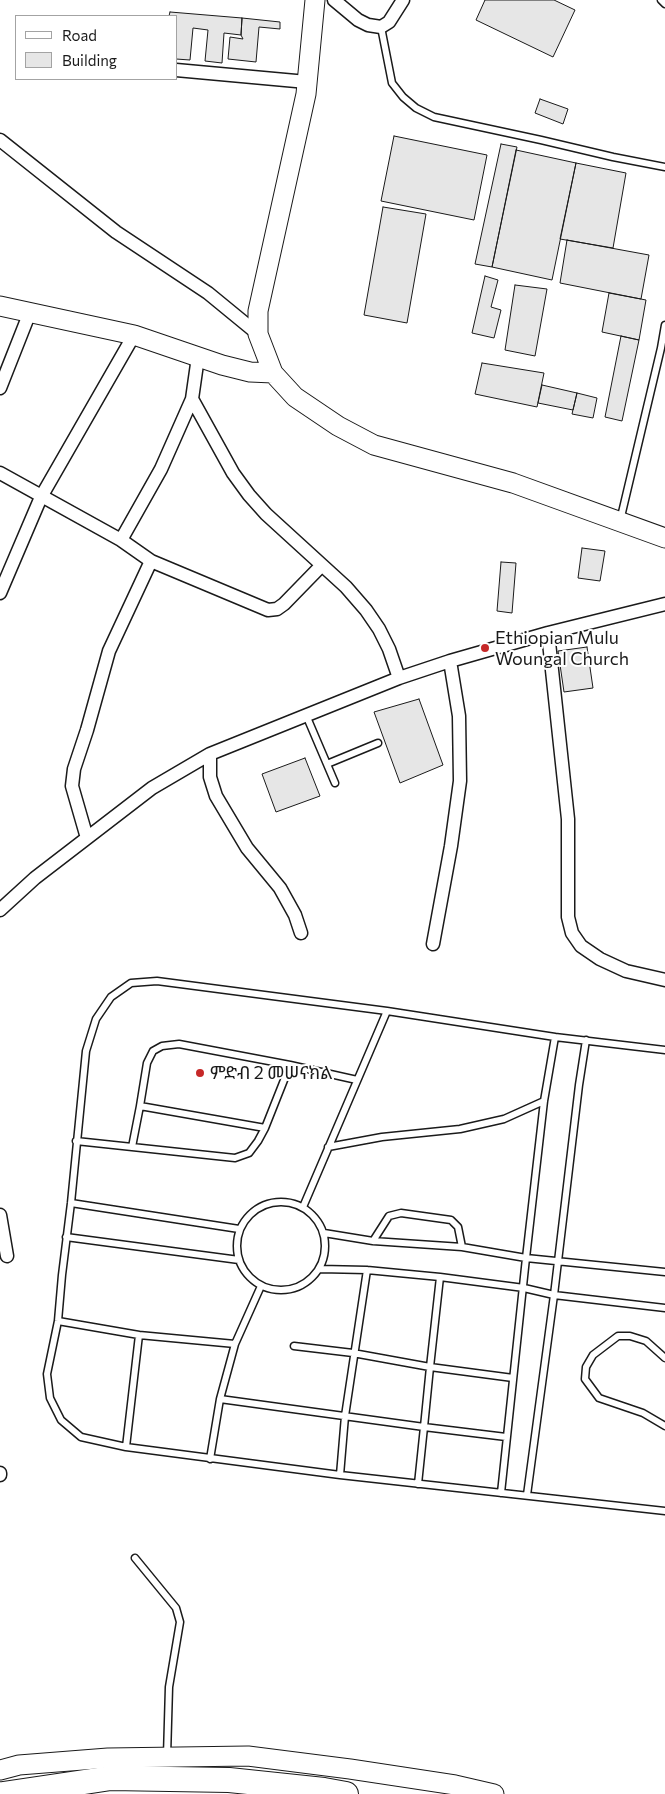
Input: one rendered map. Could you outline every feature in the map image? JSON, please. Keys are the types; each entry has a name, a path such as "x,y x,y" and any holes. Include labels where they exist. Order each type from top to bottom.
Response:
{"highway":[{"path":"3,1794 111,1778 229,1780 346,1794"}],"street":[{"path":"315,0 306,94 258,311 258,334 273,373 295,397 338,426 374,445 513,483 665,538"},
{"path":"334,0 358,20 368,25 381,27 389,22 403,0"},
{"path":"178,70 307,82"},
{"path":"0,140 116,232 208,293 258,334"},
{"path":"0,306 134,335 222,365 250,372 273,373"},
{"path":"0,388 30,312"},
{"path":"0,593 41,497 134,335"},
{"path":"120,540 161,469 192,399 198,357"},
{"path":"192,399 233,473 249,495 346,586 366,610 380,629 399,678"},
{"path":"0,473 120,540 151,561 268,610 277,609 284,604 322,565"},
{"path":"87,838 72,786 74,769 109,651 151,561"},
{"path":"1,912 35,878 152,788 210,754 399,678 450,660 665,604"},
{"path":"548,633 568,819 568,917 572,933 581,946 600,959 626,971 665,980"},
{"path":"433,944 451,846 460,781 459,716 450,660"},
{"path":"210,754 210,777 216,796 247,848 280,888 295,915 301,933"},
{"path":"0,1215 7,1256"},
{"path":"0,1770 19,1765 108,1758 248,1756 455,1785 494,1794"}],"lane":[{"path":"661,0 665,4"},
{"path":"381,27 392,83 403,97 434,117 665,167"},
{"path":"620,522 665,325"},
{"path":"306,715 335,783"},
{"path":"327,764 378,743"},
{"path":"665,1050 554,1037 387,1011 157,980 131,983 111,997 96,1018 86,1051 58,1321 47,1374 50,1398 61,1420 81,1437 126,1447 340,1475 665,1511"},
{"path":"304,1207 387,1011"},
{"path":"501,1493 544,1101 554,1037"},
{"path":"527,1495 586,1040"},
{"path":"132,1146 147,1063 153,1051 162,1046 179,1044 357,1080"},
{"path":"76,1141 235,1158 249,1153 265,1128 290,1065"},
{"path":"328,1147 382,1137 460,1129 504,1119 544,1101"},
{"path":"140,1106 265,1128"},
{"path":"274,1202 289,1202 304,1207 316,1218 324,1233 326,1252 320,1269 309,1282 294,1289 277,1291 261,1286 247,1275 238,1260 236,1244 239,1228 248,1216 260,1206 274,1202"},
{"path":"71,1203 239,1228"},
{"path":"373,1241 389,1216 400,1213 451,1220 458,1227 462,1247"},
{"path":"324,1233 373,1241 462,1247 526,1258 665,1272"},
{"path":"66,1237 238,1260"},
{"path":"320,1269 367,1270 440,1277 524,1288 554,1295 665,1308"},
{"path":"340,1475 345,1416 367,1270"},
{"path":"418,1484 440,1277"},
{"path":"210,1459 220,1399 235,1344 261,1286"},
{"path":"58,1321 139,1335 235,1344"},
{"path":"126,1447 139,1335"},
{"path":"665,1358 646,1341 630,1336 618,1336 593,1355 586,1367 585,1379 599,1398 643,1414 665,1426"},
{"path":"294,1346 354,1353 430,1367 513,1378"},
{"path":"220,1399 506,1437"},
{"path":"135,1558 176,1608 180,1622 169,1687 167,1758"}],"building":[{"path":"485,0 554,0 575,10 553,57 476,20"},
{"path":"170,12 242,18 241,35 224,33 222,63 205,61 208,30 193,28 190,60 178,59 178,15 169,15"},
{"path":"242,18 280,22 280,29 259,27 256,62 228,59 230,37 243,39 241,35"},
{"path":"540,99 568,109 563,124 535,113"},
{"path":"394,136 487,155 474,220 381,201"},
{"path":"501,144 517,147 492,267 475,264"},
{"path":"516,150 576,163 552,280 492,267"},
{"path":"576,163 626,173 613,248 560,239"},
{"path":"383,207 426,214 407,323 364,315"},
{"path":"567,240 649,255 641,299 560,283"},
{"path":"485,276 498,280 491,307 501,310 494,338 472,333"},
{"path":"515,285 547,289 535,356 505,350"},
{"path":"609,293 646,300 639,340 602,332"},
{"path":"621,336 639,340 622,421 605,417"},
{"path":"482,363 544,373 537,407 475,394"},
{"path":"542,385 577,393 573,410 538,403"},
{"path":"577,393 597,398 593,418 572,414"},
{"path":"582,548 605,551 600,581 578,578"},
{"path":"501,562 516,563 512,613 497,611"},
{"path":"587,647 593,688 564,692 558,651"},
{"path":"419,699 443,765 400,783 374,712"},
{"path":"305,758 320,796 276,812 262,774"}],"place":[{"name":"Ethiopian Mulu Woungal Church","path":"485,648"},
{"name":"ምድብ 2 መሠናክል","path":"200,1073"}]}
